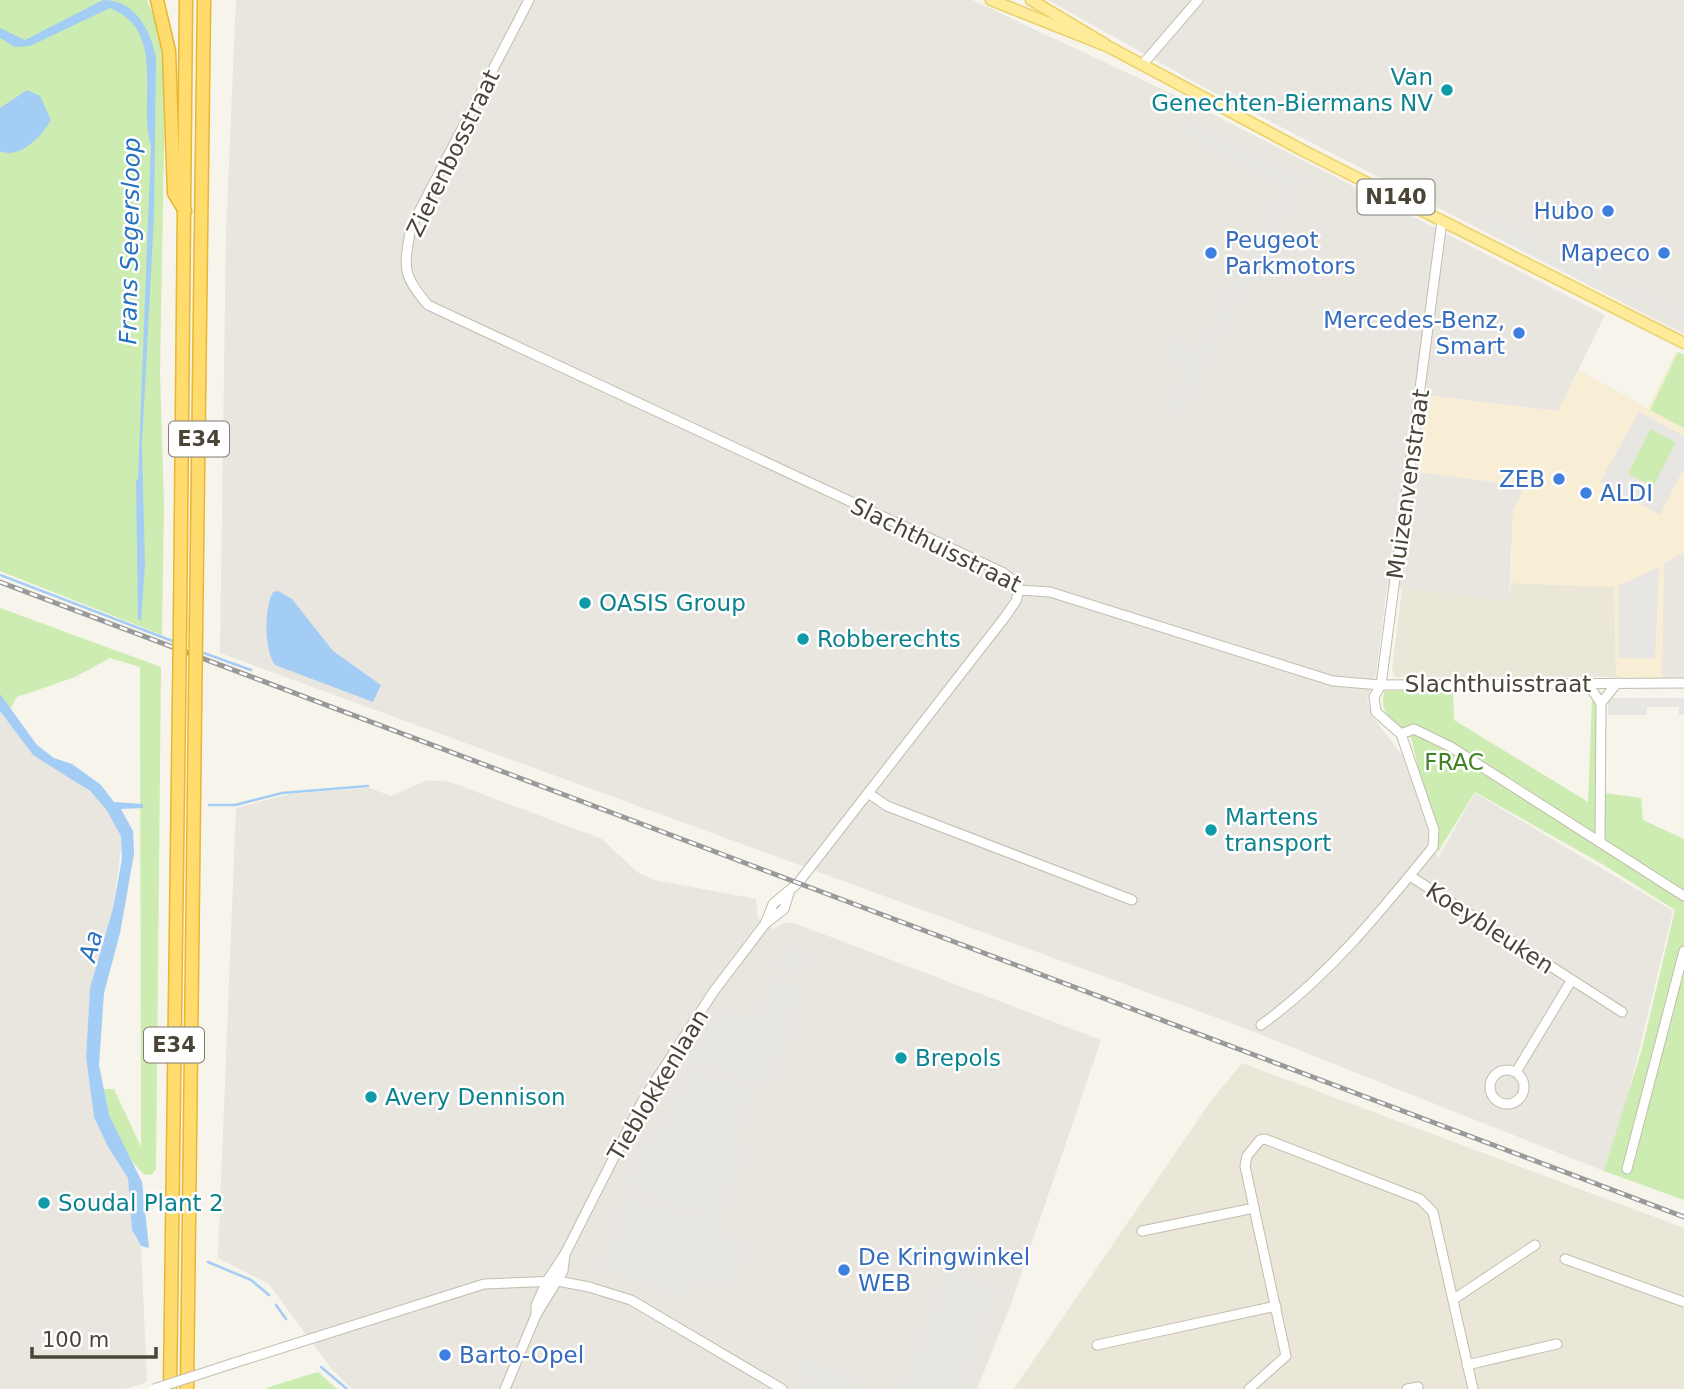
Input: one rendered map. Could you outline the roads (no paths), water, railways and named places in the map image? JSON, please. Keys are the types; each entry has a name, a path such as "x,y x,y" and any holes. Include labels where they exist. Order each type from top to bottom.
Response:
{"highway":[{"name":"E34","path":"157,0 169,51 174,193 185,211"},
{"name":"E34","path":"170,1389 186,0"},
{"name":"E34","path":"187,1389 204,0"}],"main road":[{"name":"N140","path":"991,0 1110,47 1442,221 1684,343"},
{"name":"N140","path":"1031,0 1092,33 1110,47"}],"street":[{"name":"Zierenbosstraat","path":"428,305 408,282 406,256 411,227 529,0"},
{"path":"1142,65 1198,0"},
{"name":"Muizenvenstraat","path":"1261,1024 1298,998 1336,960 1433,846 1434,830 1401,734 1376,712 1374,697 1381,684 1442,221"},
{"name":"Slachthuisstraat","path":"428,305 1002,572 1017,583 1019,590 1050,592 1333,681 1381,684 1684,683"},
{"name":"Tieblokkenlaan","path":"505,1389 552,1281 563,1271 565,1254 643,1100 702,1009 765,924 773,904 789,893 868,793 1017,601 1019,590"},
{"path":"1587,683 1601,703 1600,842"},
{"path":"1601,703 1617,683"},
{"path":"1401,734 1414,729 1451,747 1684,896"},
{"path":"868,793 887,806 1132,900"},
{"name":"Koeybleuken","path":"1410,876 1622,1012"},
{"path":"1626,1170 1684,951"},
{"name":"Koeybleuken","path":"1517,1072 1571,981"},
{"path":"1249,1389 1286,1356 1244,1162 1259,1140 1265,1139 1420,1199 1433,1212 1473,1389"},
{"path":"1142,1231 1254,1208"},
{"path":"1454,1299 1535,1245"},
{"path":"1565,1259 1684,1302"},
{"path":"154,1389 484,1284 552,1281 589,1287 631,1300 782,1389"},
{"path":"1097,1345 1276,1306"},
{"path":"1467,1365 1558,1344"}],"water":[{"path":"103,0 124,5 139,18 150,36 156,57 154,216 142,444 145,565 141,621 138,619 136,480 151,146 145,50 139,33 128,19 110,8 30,46 15,47 0,38 0,28 25,40"},
{"path":"27,90 40,96 51,120 30,145 15,152 0,151 0,108"},
{"path":"278,591 292,599 333,651 381,685 373,702 275,665 267,639 267,618 270,599 273,592"},
{"path":"0,694 37,745 54,758 72,764 101,785 114,802 143,804 143,808 121,809 133,831 134,854 120,933 104,993 99,1065 109,1115 142,1182 149,1248 141,1246 132,1230 128,1178 108,1147 94,1117 86,1057 90,988 113,908 122,859 121,836 106,809 90,791 33,755 0,711"}],"waterway":[{"path":"0,575 175,642"},
{"path":"201,652 251,670"},
{"path":"209,805 235,805 282,793 368,786"},
{"name":"Aa","path":"208,1262 251,1280 269,1295"},
{"name":"Aa","path":"276,1305 286,1319"},
{"name":"Aa","path":"321,1367 347,1389"}],"railway":[{"path":"0,582 1684,1217"}],"place":[{"name":"Van Genechten-Biermans NV","path":"1447,90"},
{"name":"Hubo","path":"1608,211"},
{"name":"Peugeot Parkmotors","path":"1211,253"},
{"name":"Mapeco","path":"1664,253"},
{"name":"Mercedes-Benz, Smart","path":"1519,333"},
{"name":"ZEB","path":"1559,479"},
{"name":"ALDI","path":"1586,493"},
{"name":"OASIS Group","path":"585,603"},
{"name":"Robberechts","path":"803,639"},
{"name":"Martens transport","path":"1211,830"},
{"name":"Brepols","path":"901,1058"},
{"name":"Avery Dennison","path":"371,1097"},
{"name":"Soudal Plant 2","path":"44,1203"},
{"name":"De Kringwinkel WEB","path":"844,1270"},
{"name":"Barto-Opel","path":"445,1355"}],"water label":[{"name":"Frans Segersloop","path":"130,241"}],"park label":[{"name":"FRAC","path":"1454,762"}]}
